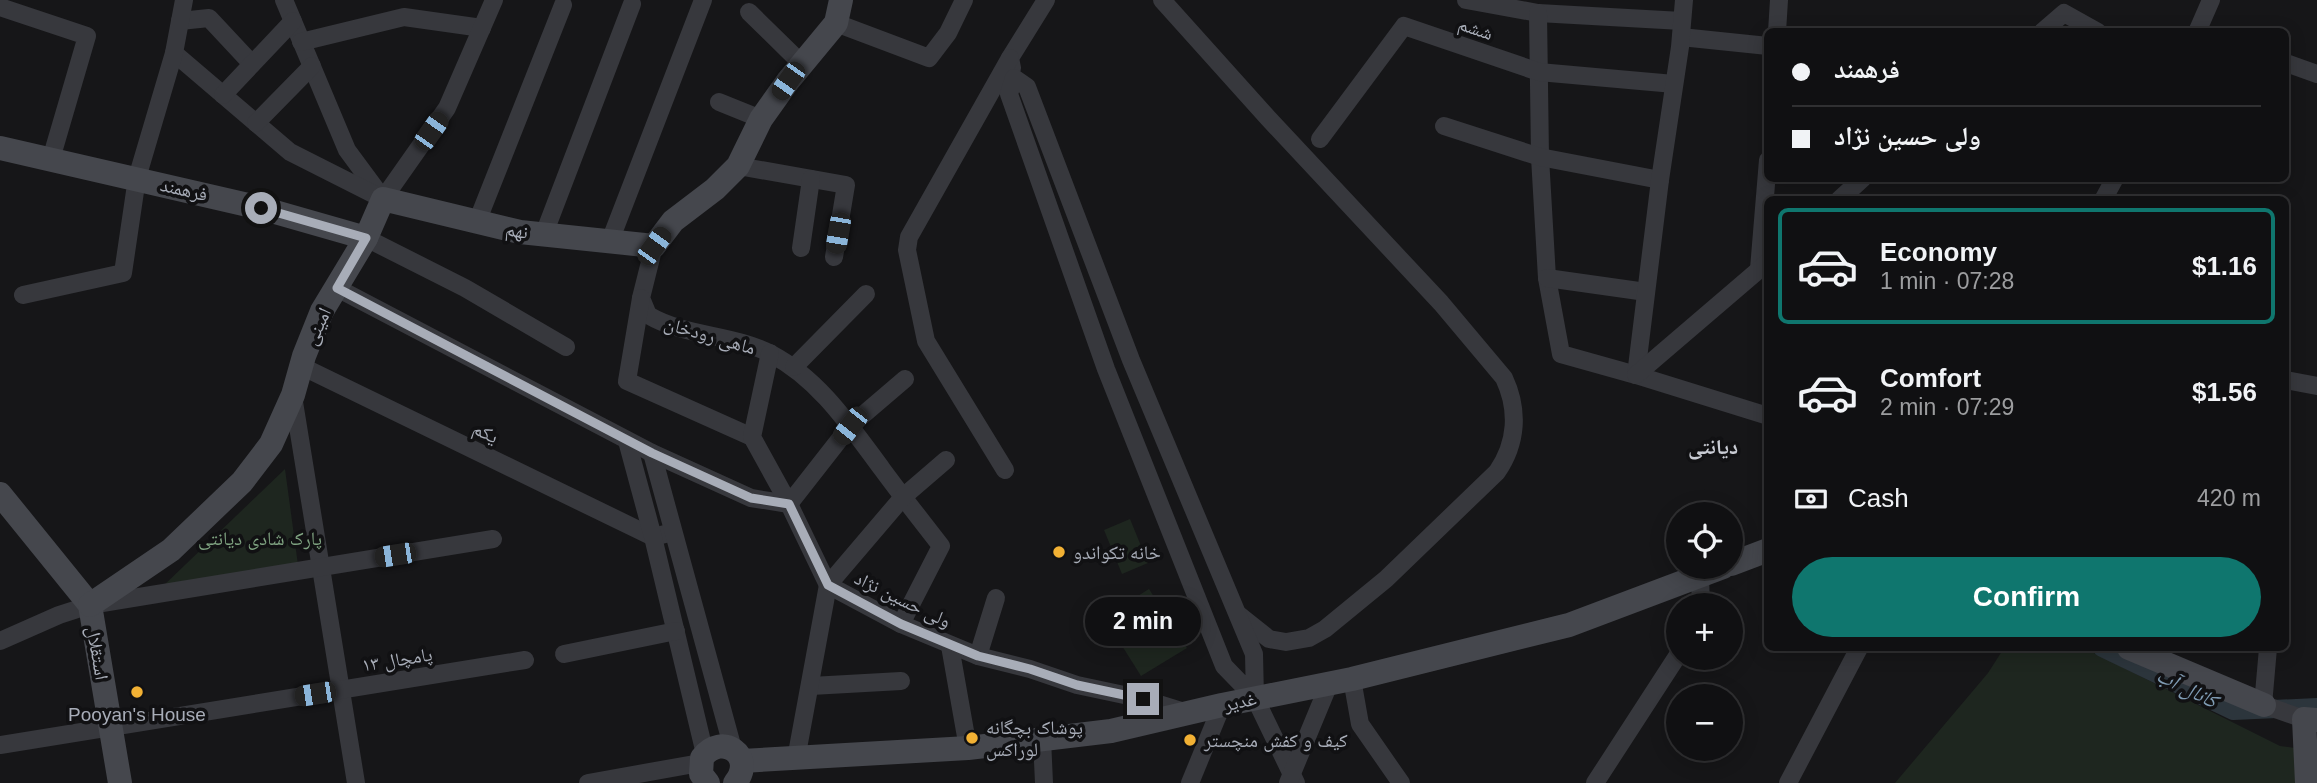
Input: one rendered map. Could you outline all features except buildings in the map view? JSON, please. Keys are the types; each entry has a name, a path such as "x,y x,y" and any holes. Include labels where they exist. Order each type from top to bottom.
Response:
{"main road":[{"path":"654,246 673,221 715,189 738,166 761,119 838,11"},
{"name":"فرهمند","path":"0,148 261,208 366,238"},
{"name":"نهم","path":"383,199 477,222 544,234 654,246"},
{"name":"امینی","path":"90,605 171,550 242,482 271,444 293,395 300,366 322,311 366,238 383,199"},
{"path":"0,494 90,605"},
{"path":"1743,559 1764,552"},
{"name":"غدیر","path":"704,767 713,748 723,746 737,764 968,748 1111,732 1222,705 1340,681 1569,625 1692,579"},
{"name":"استقلال","path":"90,605 120,783"},
{"path":"2136,651 2269,708"},
{"path":"2307,783 2310,720"}],"street":[{"path":"23,295 123,273 137,178 174,53 184,0"},
{"path":"284,0 347,150 383,199"},
{"name":"امینی","path":"383,199 447,108 494,0"},
{"path":"610,241 702,0"},
{"path":"838,11 929,58 948,33 964,0"},
{"path":"1006,470 979,431 926,341 906,250 909,237 1010,58 1046,0"},
{"path":"1162,0 1441,303 1504,378 1514,407 1513,439 1508,457 1497,472 1386,579 1325,629 1309,638 1286,642 1269,639 1236,613"},
{"path":"1466,0 1538,13 1681,29 1764,45"},
{"path":"1636,375 1684,0"},
{"path":"1777,28 1779,0"},
{"path":"2199,28 2210,0"},
{"path":"544,234 632,4"},
{"path":"477,222 563,5"},
{"path":"0,7 87,36 51,159"},
{"path":"749,12 802,64"},
{"path":"1538,13 1540,158 1547,278 1561,354 1764,415"},
{"path":"2047,28 2064,13 2091,28"},
{"path":"301,42 404,17 482,28"},
{"path":"180,21 209,18 252,64"},
{"path":"223,95 293,21"},
{"name":"ششم","path":"1320,139 1404,26 1539,72 1674,84"},
{"path":"174,53 290,152 383,199"},
{"path":"1010,58 1014,78 1009,93 1107,369 1224,666 1255,698 1292,781"},
{"path":"2289,64 2317,74"},
{"path":"256,123 312,66"},
{"path":"1014,78 1027,87 1130,360 1254,654 1255,698"},
{"path":"719,102 761,119"},
{"path":"1444,126 1540,158 1660,180"},
{"path":"738,166 846,185 834,257"},
{"path":"802,248 811,179"},
{"path":"1843,196 1859,182"},
{"path":"366,238 465,288 566,347"},
{"path":"1636,375 1763,266 1764,245"},
{"path":"654,246 640,298 627,381 752,437 770,353"},
{"path":"1547,278 1646,292"},
{"path":"337,288 627,441 751,498 789,504 850,426 905,379"},
{"path":"794,367 866,294"},
{"name":"ماهی رودخان","path":"640,298 648,315 657,321 749,344 794,367 816,387 850,426 941,546 901,624"},
{"path":"1107,369 1130,360"},
{"name":"یکم","path":"300,366 653,537"},
{"path":"2289,381 2317,386"},
{"path":"293,395 356,783"},
{"name":"ولی حسین نژاد","path":"752,437 789,504 828,585 901,624 978,656 1188,713"},
{"path":"588,783 704,767 676,631 627,441"},
{"path":"652,453 737,764"},
{"path":"796,759 828,585 903,497 946,460"},
{"path":"653,537 673,532"},
{"path":"0,641 59,615 90,605 494,539"},
{"path":"978,656 996,598"},
{"path":"564,654 676,631"},
{"path":"950,646 968,748"},
{"path":"1788,783 1857,651"},
{"path":"2268,651 2269,708 2310,720"},
{"name":"پامچال ۱۳","path":"0,746 525,660"},
{"path":"1595,783 1668,670"},
{"path":"811,686 901,681"},
{"path":"1292,781 1340,681"},
{"path":"1340,681 1360,724 1401,783"},
{"path":"1190,783 1222,705"},
{"path":"1042,739 1044,783"}],"green space":[{"name":"پارک شادی دیانتی","path":"285,469 298,565 161,588"},
{"path":"1130,519 1148,563 1122,574 1104,530"},
{"path":"1149,589 1187,648 1141,676 1104,617"},
{"path":"2002,651 2090,651 2280,746 2317,751 2317,783 1895,783 1988,673"}],"waterway":[{"name":"کانال آب","path":"2108,651 2233,711 2317,707"}],"place":[{"name":"خانه تکواندو","path":"1059,552"},
{"name":"Pooyan's House","path":"137,692"},
{"name":"پوشاک بچگانه لوراکس","path":"972,738"},
{"name":"کیف و کفش منچستر","path":"1190,740"}],"district":[{"name":"دیانتی","path":"1713,447"}],"route":[{"path":"261,208 366,238 337,288 652,453 751,498 789,504 828,585 901,624 950,646 1077,685 1143,699"}]}
